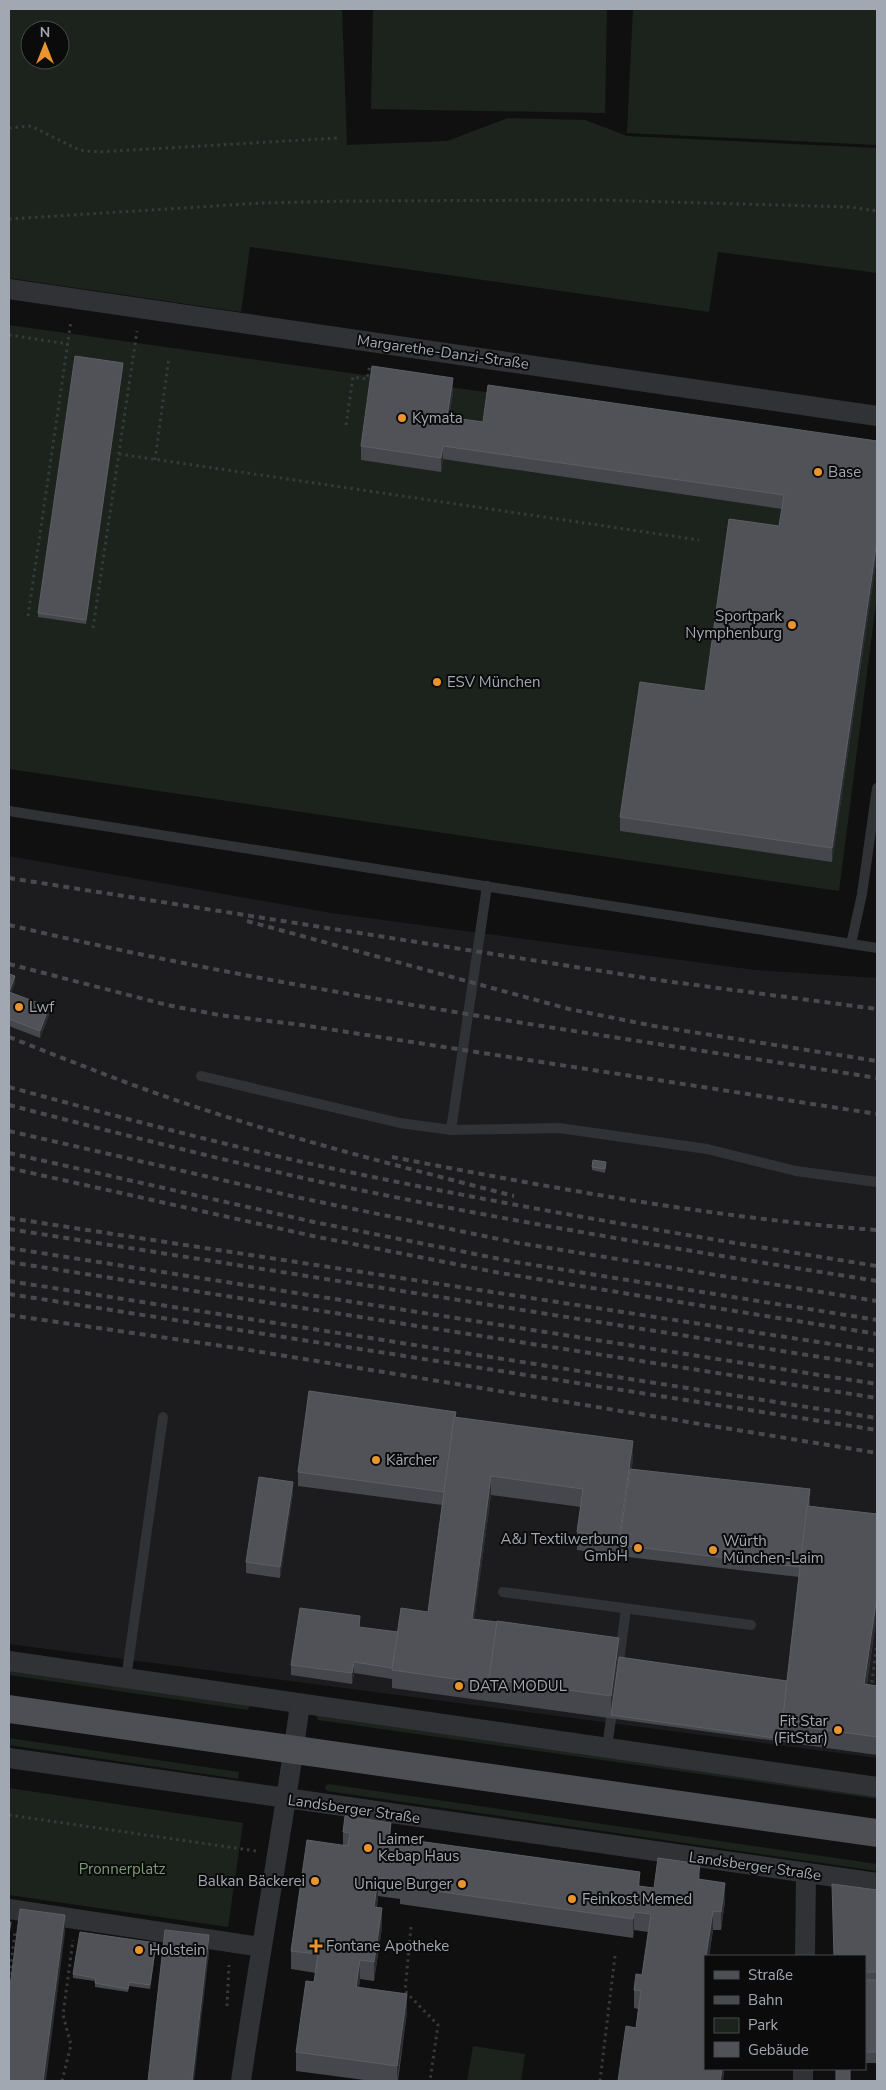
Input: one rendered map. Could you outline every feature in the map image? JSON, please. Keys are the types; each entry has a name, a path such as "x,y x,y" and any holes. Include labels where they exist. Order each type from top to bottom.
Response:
{"main road":[{"path":"9,1709 877,1833"}],"street":[{"name":"Margarethe-Danzi-Straße","path":"9,289 877,416"},
{"path":"9,1661 877,1787"},
{"path":"242,2081 260,1947 287,1799 300,1704"},
{"name":"Landsberger Straße","path":"9,1758 877,1883"},
{"path":"805,1955 806,1874"},
{"path":"9,1909 260,1947"}],"lane":[{"path":"851,944 862,894 877,788"},
{"path":"9,811 877,948"},
{"path":"451,1130 487,886"},
{"path":"202,1076 400,1123 451,1130 559,1128 707,1149 796,1171 877,1182"},
{"path":"126,1679 163,1418"},
{"path":"503,1592 751,1626"},
{"path":"619,1661 626,1609"},
{"path":"607,1747 611,1719"}],"path":[{"path":"9,128 30,126 80,150 98,152 338,138"},
{"path":"9,219 262,203 346,201 598,200 850,207 877,211"},
{"path":"28,616 72,316"},
{"path":"93,628 138,325"},
{"path":"9,336 68,344"},
{"path":"155,460 169,357"},
{"path":"346,425 353,377 367,379 370,359"},
{"path":"118,454 700,540"},
{"path":"869,1698 877,1643"},
{"path":"9,1815 248,1849 277,1856"},
{"path":"411,1927 405,1991 438,2026 430,2081"},
{"path":"9,1982 16,1928"},
{"path":"62,2081 71,2045 63,2015 74,1937"},
{"path":"600,2081 615,1956"}],"shaded area":[{"path":"9,856 331,913 755,970 877,978 877,1758 9,1644"}],"green space":[{"path":"9,9 342,9 347,145 447,141 508,118 585,120 627,136 877,148 877,273 718,252 709,312 250,247 241,312 9,278"},
{"path":"373,9 607,9 605,113 371,109"},
{"path":"633,9 877,9 877,145 627,133"},
{"name":"ESV München","path":"9,325 877,447 877,595 839,891 9,769"},
{"path":"9,1668 250,1704 248,1710 9,1675"},
{"path":"316,1715 877,1792 877,1799 318,1720"},
{"path":"9,1738 239,1772 238,1779 9,1745"},
{"path":"328,1784 877,1864 877,1871 327,1791 325,1787"},
{"name":"Pronnerplatz","path":"9,1788 243,1823 228,1927 9,1895"},
{"path":"473,2046 525,2054 521,2081 467,2081"}],"building":[{"path":"75,356 123,363 86,620 38,613"},
{"name":"Sportpark Nymphenburg","path":"372,366 453,378 447,417 483,422 488,385 877,441 877,541 832,848 620,817 640,682 705,691 729,519 779,526 784,495 443,446 441,458 361,446"},
{"path":"9,974 15,976 9,992"},
{"name":"Lwf","path":"9,992 49,1007 40,1031 9,1019"},
{"path":"593,1160 606,1162 605,1169 592,1167"},
{"name":"Kärcher","path":"309,1391 456,1412 444,1492 298,1472"},
{"path":"454,1417 633,1441 619,1538 577,1532 583,1489 491,1476 472,1619 497,1622 489,1684 392,1670 401,1608 428,1612"},
{"path":"630,1469 810,1489 800,1567 619,1545"},
{"path":"259,1477 293,1482 280,1567 246,1562"},
{"path":"807,1506 877,1514 877,1596 864,1684 877,1686 877,1737 782,1724"},
{"path":"300,1608 360,1616 359,1627 398,1632 392,1668 354,1662 352,1673 291,1665"},
{"path":"497,1621 619,1638 611,1696 489,1679"},
{"path":"619,1657 787,1681 782,1739 611,1715"},
{"path":"345,1816 391,1823 389,1837 640,1872 638,1886 654,1888 658,1858 700,1864 698,1879 725,1883 721,1912 713,1911 706,1955 704,1955 704,2070 722,2070 720,2081 618,2081 626,2026 636,2028 641,1991 634,1990 636,1974 642,1975 651,1914 634,1912 633,1919 400,1886 401,1881 378,1878 374,1907 382,1908 374,1962 360,1960 356,1987 407,1994 397,2066 296,2052 306,1981 314,1982 318,1954 291,1951 307,1840 348,1846 350,1833 343,1832"},
{"path":"832,1884 877,1890 877,1972 866,1972 866,1955 834,1955"},
{"path":"20,1909 65,1915 43,2081 9,2081 9,1995"},
{"path":"165,1930 209,1935 192,2081 148,2081"},
{"path":"80,1932 156,1943 150,1985 129,1982 128,1989 95,1983 96,1978 73,1974"},
{"path":"866,1980 877,1980 877,2052 866,2052"},
{"path":"836,2070 850,2070 850,2081 836,2081"}],"railway":[{"path":"9,878 665,981 877,1009"},
{"path":"247,921 569,1009 654,1026 877,1061"},
{"path":"9,925 224,971 333,991 442,1010 877,1078"},
{"path":"9,964 167,1005 219,1015 302,1025 877,1114"},
{"path":"9,1037 192,1106 329,1147 514,1196"},
{"path":"9,1087 239,1147 386,1180 596,1219 877,1266"},
{"path":"9,1105 236,1162 382,1195 594,1234 877,1281"},
{"path":"9,1131 296,1197 518,1243 877,1301"},
{"path":"9,1153 314,1222 515,1262 877,1320"},
{"path":"392,1157 633,1201 755,1218 877,1230"},
{"path":"9,1168 313,1236 500,1273 877,1334"},
{"path":"9,1218 877,1351"},
{"path":"9,1229 877,1366"},
{"path":"9,1248 877,1384"},
{"path":"9,1262 877,1398"},
{"path":"9,1281 877,1418"},
{"path":"9,1294 877,1430"},
{"path":"9,1315 243,1349 877,1453"}],"place":[{"name":"Kymata","path":"402,418"},
{"name":"Base","path":"818,472"},
{"name":"Sportpark Nymphenburg","path":"792,625"},
{"name":"ESV München","path":"437,682"},
{"name":"Lwf","path":"19,1007"},
{"name":"Kärcher","path":"376,1460"},
{"name":"A&J Textilwerbung GmbH","path":"638,1548"},
{"name":"Würth München-Laim","path":"713,1550"},
{"name":"DATA MODUL","path":"459,1686"},
{"name":"Fit Star (FitStar)","path":"838,1730"},
{"name":"Laimer Kebap Haus","path":"368,1848"},
{"name":"Balkan Bäckerei","path":"315,1881"},
{"name":"Unique Burger","path":"462,1884"},
{"name":"Feinkost Memed","path":"572,1899"},
{"name":"Fontane Apotheke","path":"316,1946"},
{"name":"Holstein","path":"139,1950"}]}
